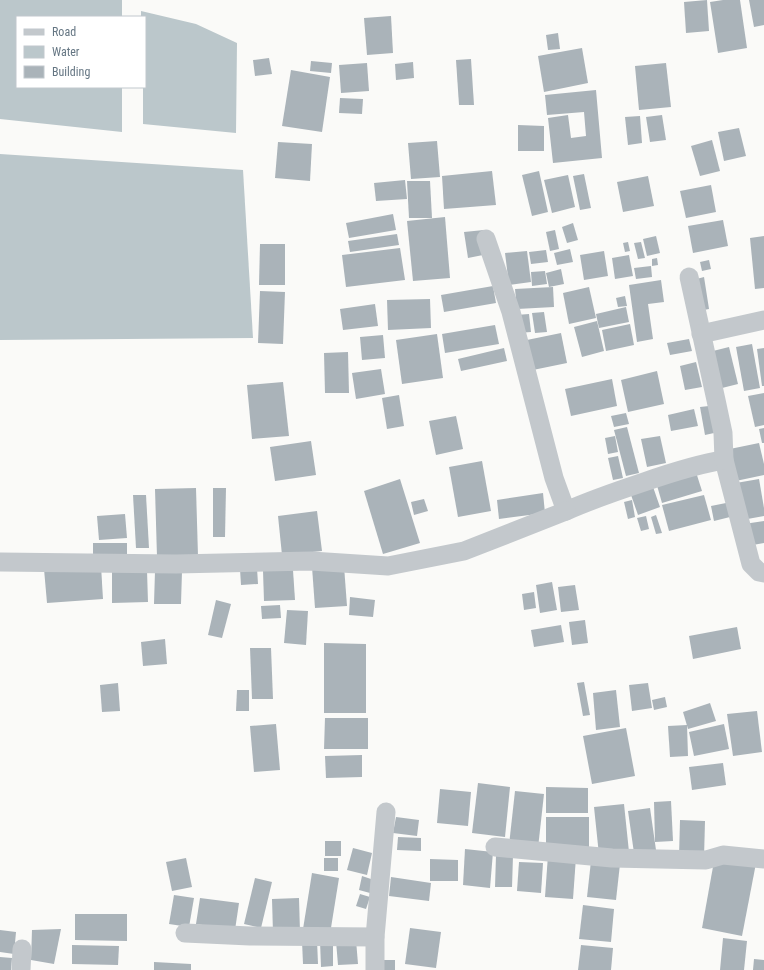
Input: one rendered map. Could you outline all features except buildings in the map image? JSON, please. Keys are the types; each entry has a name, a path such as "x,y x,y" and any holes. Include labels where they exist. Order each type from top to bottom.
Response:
{"street":[{"path":"486,239 511,312 552,471 566,511"},
{"path":"689,277 722,426 724,460 751,564 759,572 764,573"},
{"path":"701,334 764,320"},
{"path":"0,562 176,564 311,561 388,566 464,552 586,502 676,472 710,462 724,460"},
{"path":"375,970 375,937 386,812"},
{"path":"496,847 612,858 706,860 723,855 764,859"},
{"path":"185,933 250,936 375,937"},
{"path":"21,970 22,949"}],"water":[{"path":"0,0 122,0 122,16 16,16 16,88 122,88 122,132 0,119"},
{"path":"141,11 196,24 237,43 236,133 143,124 143,88 146,88 146,16 141,16"},
{"path":"0,154 243,170 253,338 0,340"}]}
